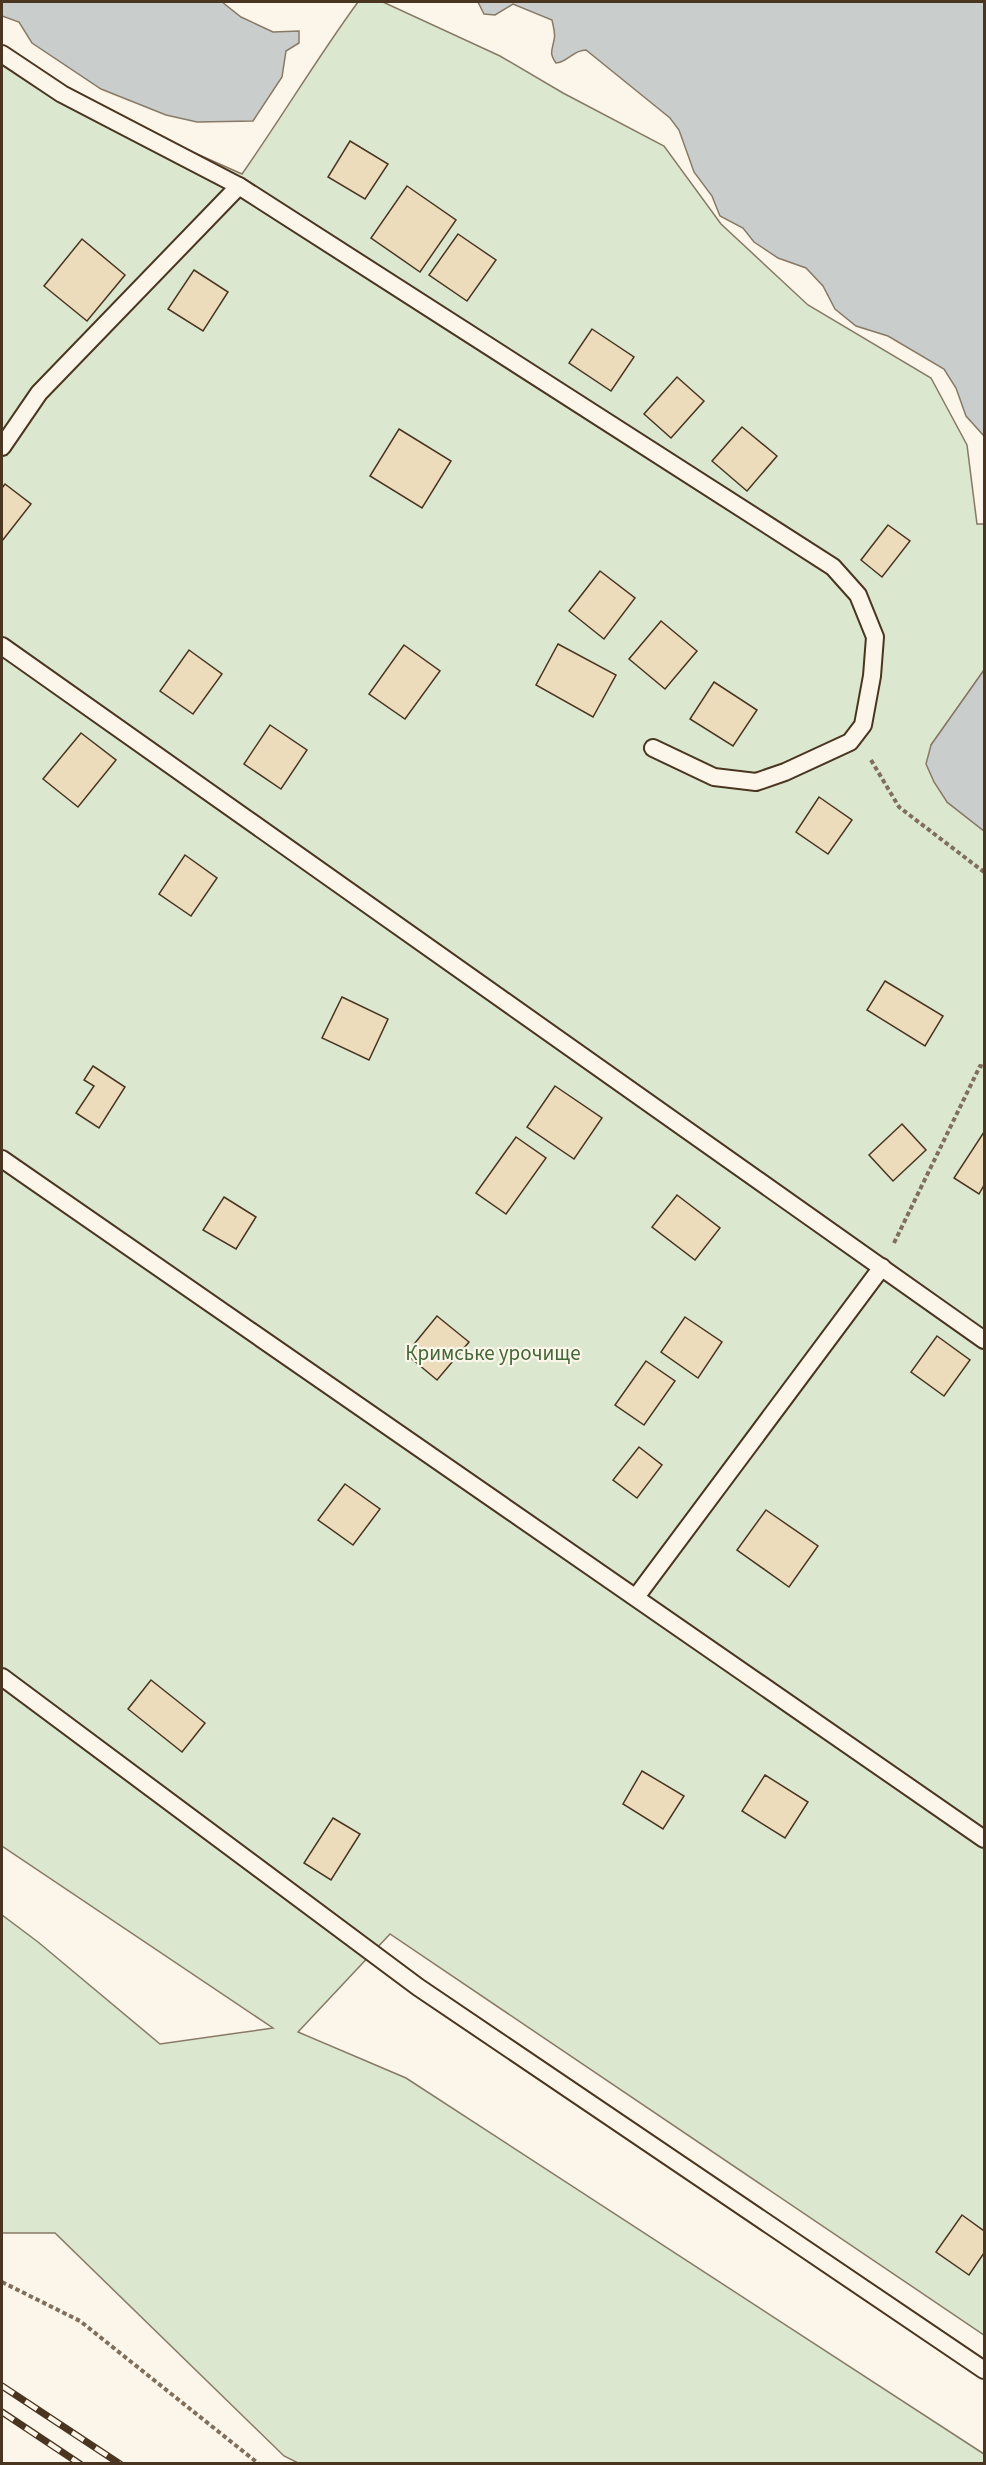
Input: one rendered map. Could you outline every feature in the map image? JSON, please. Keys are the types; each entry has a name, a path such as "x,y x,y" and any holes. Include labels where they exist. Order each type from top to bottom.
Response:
{"lane":[{"path":"2,54 62,94 239,186 833,567 858,595 875,637 872,676 863,725 850,741 785,772 756,782 714,777 653,748"},
{"path":"2,447 39,393 239,186"},
{"path":"2,646 984,1340"},
{"path":"2,1159 984,1839"},
{"path":"636,1597 882,1268"},
{"path":"2,1677 418,1987 984,2370"}],"path":[{"path":"863,725 864,748 899,807 984,872"},
{"path":"882,1268 980,1066 984,1067"},
{"path":"2,2282 80,2321 259,2463"}],"green space":[{"name":"Кримське урочище","path":"358,2 383,2 500,56 563,93 664,146 721,224 808,305 931,378 967,445 977,524 984,524 984,670 931,745 947,802 984,831 984,2335 390,1934 298,2032 406,2078 984,2454 984,2463 298,2463 284,2456 55,2233 2,2233 2,1915 38,1942 160,2044 273,2028 2,1846 2,48 62,94 242,174"}],"shaded area":[{"path":"2,2 222,2 241,17 273,32 299,31 299,43 286,51 282,77 253,121 197,122 166,115 101,89 32,43 19,22 2,16"},
{"path":"478,2 984,2 984,436 966,416 956,388 944,369 888,336 856,326 835,309 823,286 806,268 778,258 754,242 743,228 720,216 712,196 694,172 679,130 670,118 586,50 556,63 552,54 555,35 552,20 513,4 495,15 484,14"},
{"path":"984,670 984,831 947,802 926,764 931,745"}],"building":[{"path":"350,141 388,164 365,199 328,177"},
{"path":"407,186 456,220 420,272 371,238"},
{"path":"458,234 496,260 467,301 429,275"},
{"path":"82,239 125,275 87,321 44,286"},
{"path":"194,270 228,292 203,331 168,309"},
{"path":"592,329 634,357 611,391 569,363"},
{"path":"677,377 704,401 671,438 644,414"},
{"path":"742,427 777,456 747,491 712,461"},
{"path":"399,429 451,461 422,508 370,476"},
{"path":"5,484 31,504 2,541 2,488"},
{"path":"888,525 910,541 882,577 861,560"},
{"path":"600,571 635,598 604,639 569,611"},
{"path":"661,621 697,651 665,689 629,659"},
{"path":"558,644 616,675 593,717 536,685"},
{"path":"404,645 440,671 405,719 369,694"},
{"path":"189,650 222,674 193,714 160,691"},
{"path":"714,682 757,710 733,746 690,719"},
{"path":"270,725 307,750 281,789 244,764"},
{"path":"81,733 116,760 78,807 43,779"},
{"path":"819,797 852,820 828,854 796,832"},
{"path":"185,855 217,878 191,916 159,894"},
{"path":"885,981 943,1016 925,1046 867,1010"},
{"path":"342,997 388,1019 369,1060 322,1038"},
{"path":"93,1066 125,1087 99,1128 76,1113 94,1086 84,1080"},
{"path":"555,1086 602,1118 574,1159 527,1127"},
{"path":"902,1124 926,1150 893,1181 869,1155"},
{"path":"984,1132 984,1185 979,1194 954,1178"},
{"path":"516,1137 546,1158 506,1214 476,1193"},
{"path":"677,1195 720,1228 695,1260 652,1227"},
{"path":"224,1197 256,1217 236,1249 203,1230"},
{"path":"437,1316 469,1342 437,1380 406,1354"},
{"path":"685,1317 722,1342 698,1378 661,1352"},
{"path":"937,1336 970,1360 944,1396 911,1372"},
{"path":"646,1361 675,1381 644,1425 615,1405"},
{"path":"639,1447 662,1465 637,1498 613,1480"},
{"path":"345,1484 380,1509 353,1545 318,1520"},
{"path":"766,1510 818,1546 789,1587 737,1550"},
{"path":"151,1680 205,1723 182,1752 128,1709"},
{"path":"642,1771 684,1796 663,1829 623,1804"},
{"path":"765,1775 808,1802 785,1838 742,1811"},
{"path":"333,1818 360,1834 331,1880 304,1863"},
{"path":"962,2215 984,2231 984,2253 969,2275 936,2252"}],"railway":[{"path":"2,2386 120,2464"},
{"path":"2,2412 80,2464"}]}
